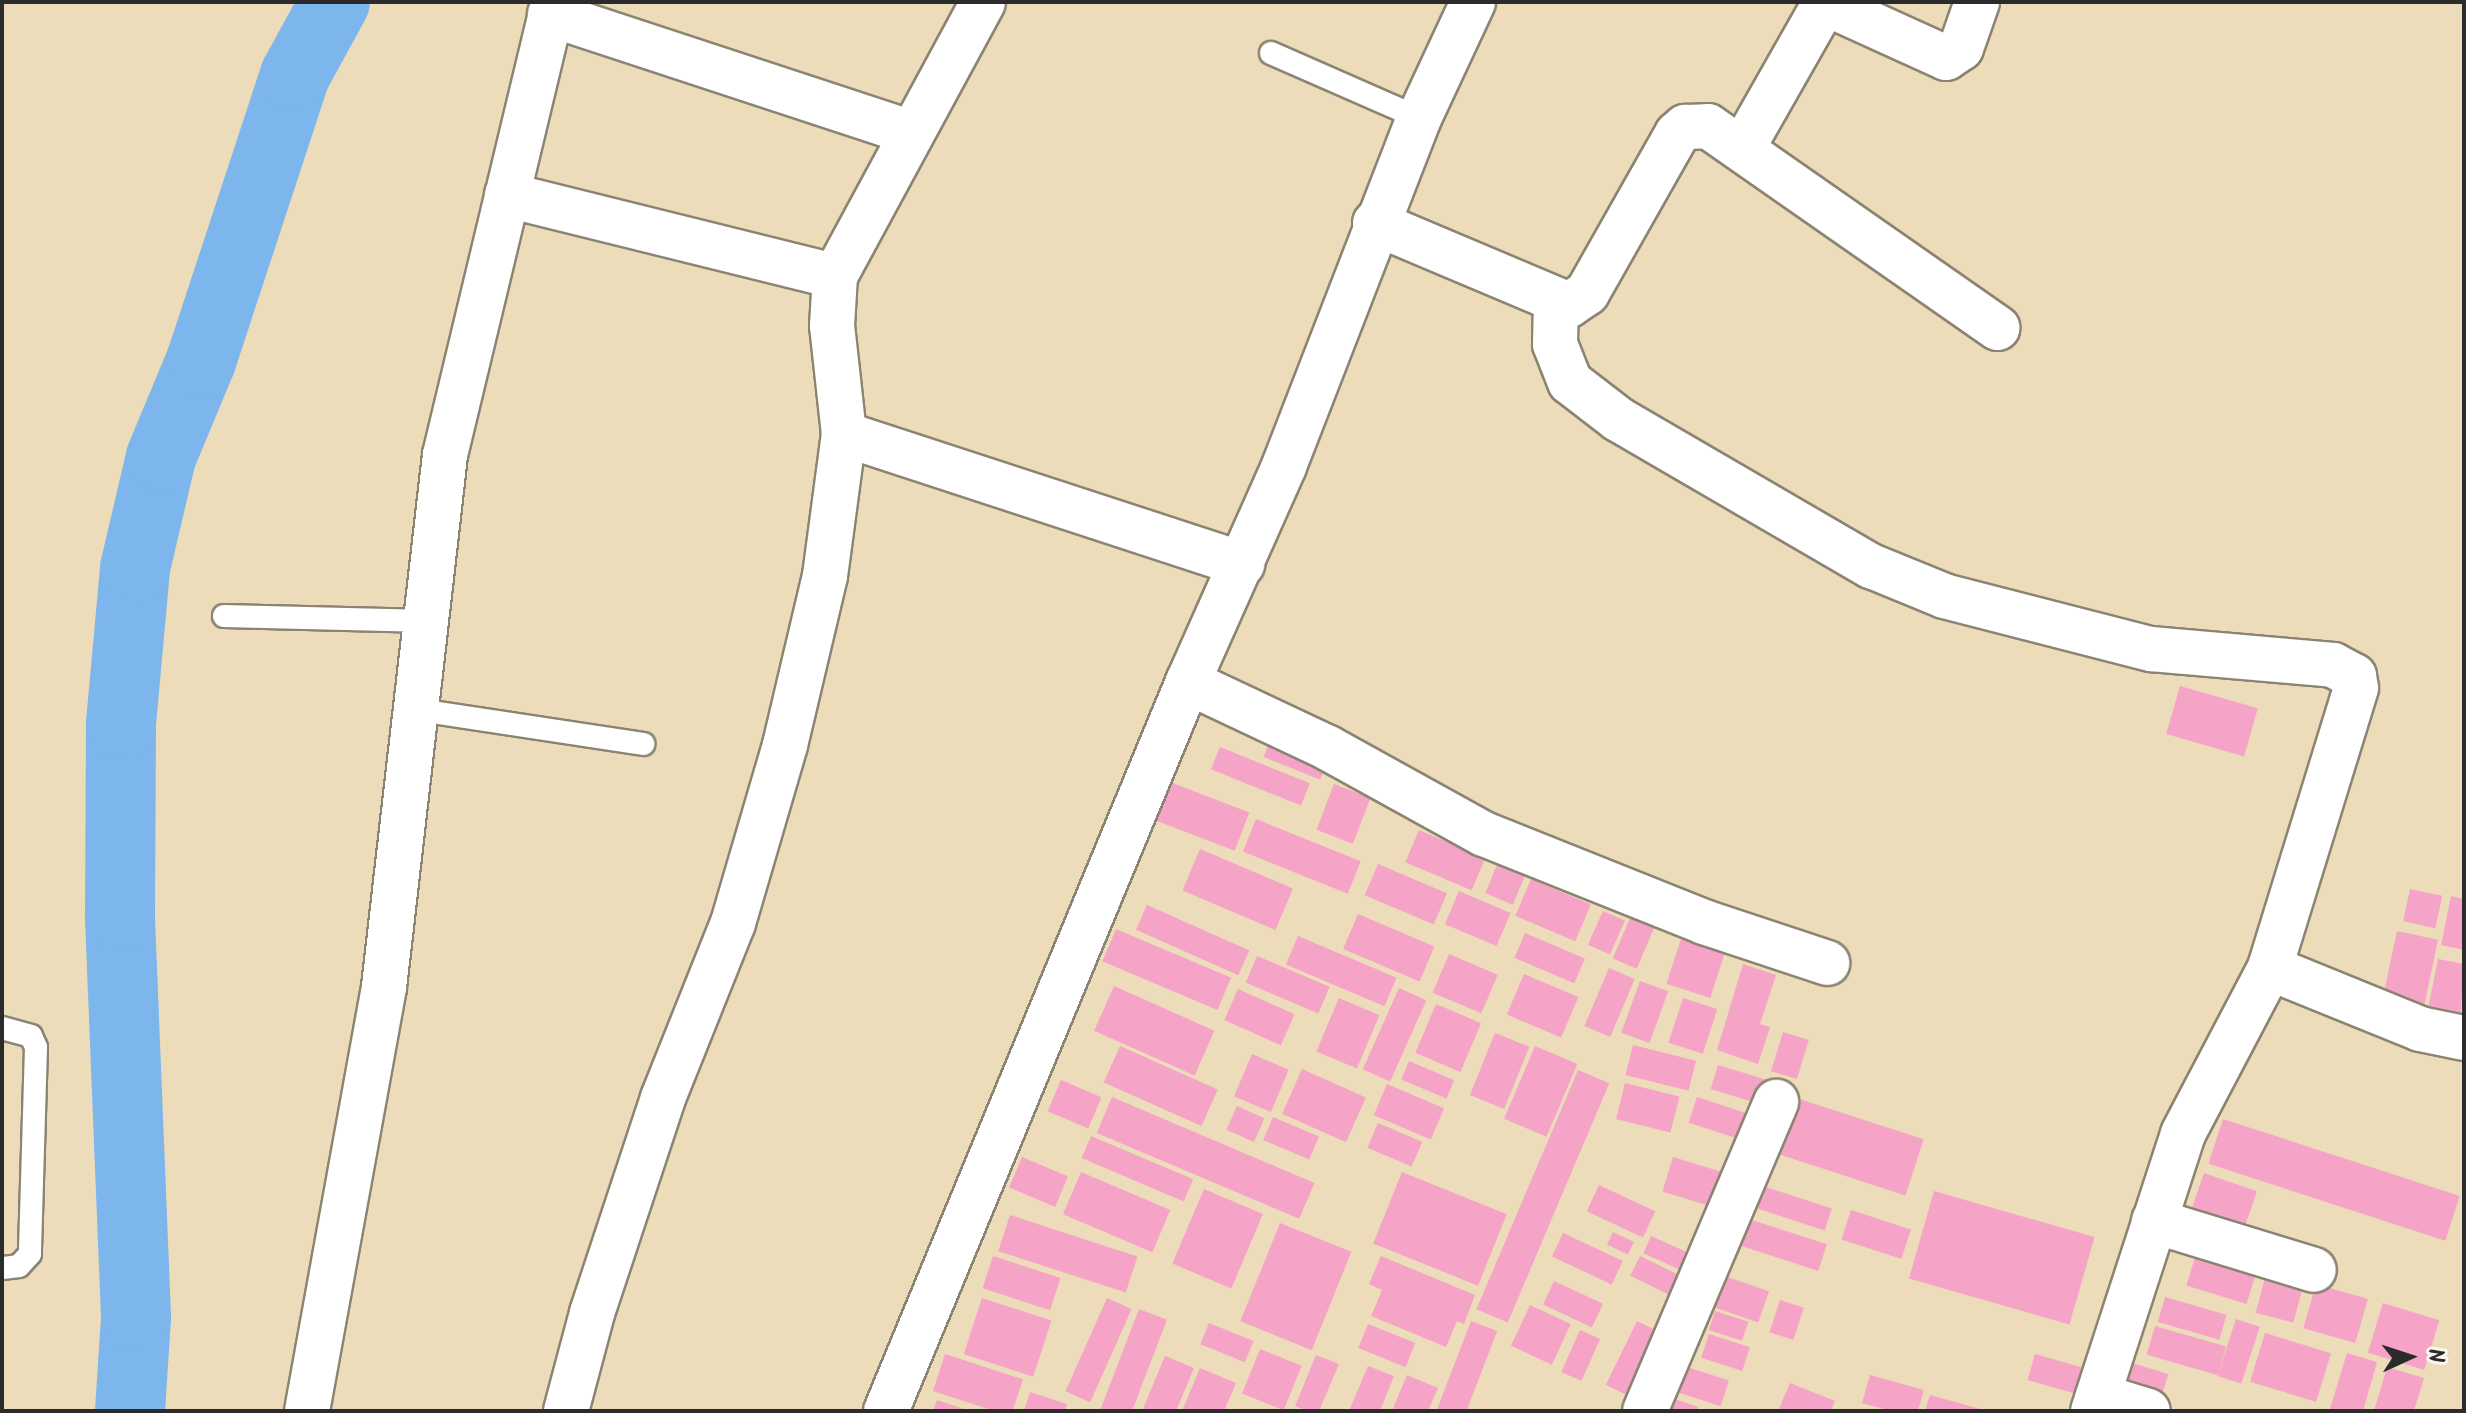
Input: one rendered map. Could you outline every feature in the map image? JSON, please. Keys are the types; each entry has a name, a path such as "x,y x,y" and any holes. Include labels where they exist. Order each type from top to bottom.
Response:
{"street":[{"path":"566,1411 601,1285 663,1098 733,923 785,745 825,576 844,434 832,326 835,276 909,132 983,2"},
{"path":"886,1411 1188,682 1242,564 1375,223 1473,2"},
{"path":"1742,149 1825,3 1946,58 1961,48 1977,2"},
{"path":"307,1411 384,987 419,710 445,455 552,8 909,132"},
{"path":"1375,223 1569,305 1587,293 1677,134 1685,127 1708,126 1998,328"},
{"path":"507,195 835,276"},
{"path":"1556,302 1555,344 1570,382 1618,419 1871,566 1944,596 2151,649 2333,665 2354,676 2356,688 2270,968 2183,1134 2096,1404 2148,1411"},
{"path":"844,434 1242,564"},
{"path":"1188,682 1328,748 1484,834 1704,922 1827,963"},
{"path":"2270,968 2420,1029 2464,1038"},
{"path":"1645,1411 1776,1102"},
{"path":"2154,1221 2314,1270"}],"lane":[{"path":"1271,53 1419,118"},
{"path":"224,616 428,621"},
{"path":"419,710 643,744"},
{"path":"2,1028 31,1036 36,1047 30,1254 19,1266 2,1268"}],"building":[{"path":"2180,686 2258,708 2244,756 2166,734"},
{"path":"1274,731 1331,754 1320,780 1264,757"},
{"path":"1220,747 1310,783 1301,806 1211,769"},
{"path":"1170,782 1249,812 1235,851 1155,820"},
{"path":"1334,784 1370,798 1353,844 1316,830"},
{"path":"1256,819 1361,861 1348,894 1243,851"},
{"path":"1419,830 1485,858 1472,890 1405,862"},
{"path":"1200,849 1293,888 1275,930 1182,890"},
{"path":"1500,858 1528,870 1513,905 1485,893"},
{"path":"1378,864 1447,893 1434,925 1365,895"},
{"path":"1531,879 1591,904 1575,941 1515,916"},
{"path":"2410,889 2442,896 2435,928 2403,921"},
{"path":"1459,891 1511,913 1496,946 1445,924"},
{"path":"2451,896 2464,899 2464,950 2441,945"},
{"path":"1147,905 1249,951 1238,975 1136,930"},
{"path":"1603,911 1625,921 1610,955 1588,945"},
{"path":"1358,914 1434,946 1420,981 1343,949"},
{"path":"1630,918 1654,928 1637,969 1613,959"},
{"path":"1116,929 1231,978 1217,1010 1102,961"},
{"path":"2397,931 2438,940 2423,1011 2382,1002"},
{"path":"1525,933 1585,958 1574,983 1514,958"},
{"path":"1298,936 1396,978 1384,1006 1286,965"},
{"path":"1681,939 1725,953 1710,998 1666,984"},
{"path":"1449,954 1498,975 1481,1013 1433,993"},
{"path":"1257,956 1330,987 1318,1014 1246,983"},
{"path":"2438,959 2464,964 2460,1021 2427,1014"},
{"path":"1743,964 1776,975 1760,1024 1770,1027 1758,1064 1717,1050"},
{"path":"1609,968 1635,979 1610,1037 1584,1026"},
{"path":"1524,974 1578,997 1561,1038 1507,1015"},
{"path":"1640,981 1668,991 1649,1043 1621,1033"},
{"path":"1114,986 1214,1031 1195,1076 1094,1031"},
{"path":"1399,988 1426,1000 1390,1082 1363,1069"},
{"path":"1238,989 1295,1014 1281,1045 1224,1020"},
{"path":"1339,998 1380,1015 1357,1069 1316,1051"},
{"path":"1683,998 1717,1009 1703,1054 1668,1043"},
{"path":"1436,1004 1481,1023 1460,1072 1415,1053"},
{"path":"1783,1032 1809,1040 1797,1079 1771,1071"},
{"path":"1495,1033 1529,1047 1504,1109 1470,1095"},
{"path":"1633,1045 1696,1061 1689,1091 1626,1075"},
{"path":"1120,1046 1218,1090 1201,1126 1104,1083"},
{"path":"1535,1046 1577,1064 1546,1137 1504,1119"},
{"path":"1252,1054 1289,1070 1271,1112 1234,1096"},
{"path":"1409,1061 1454,1080 1446,1099 1401,1079"},
{"path":"1718,1065 1769,1080 1761,1104 1711,1089"},
{"path":"1302,1069 1366,1097 1346,1142 1282,1114"},
{"path":"1578,1070 1609,1083 1508,1323 1476,1309"},
{"path":"1061,1080 1102,1097 1088,1128 1048,1111"},
{"path":"1625,1083 1679,1097 1670,1132 1616,1119"},
{"path":"1387,1084 1444,1108 1431,1140 1374,1115"},
{"path":"1781,1093 1924,1139 1905,1195 1763,1149"},
{"path":"1112,1097 1315,1183 1299,1219 1097,1133"},
{"path":"1697,1097 1760,1117 1751,1143 1689,1123"},
{"path":"1237,1106 1264,1118 1254,1142 1226,1130"},
{"path":"1273,1117 1319,1137 1309,1160 1263,1140"},
{"path":"2223,1119 2460,1196 2445,1241 2208,1164"},
{"path":"1378,1123 1422,1142 1412,1167 1367,1148"},
{"path":"1091,1136 1193,1179 1184,1201 1082,1158"},
{"path":"1022,1157 1068,1177 1055,1207 1009,1187"},
{"path":"1673,1157 1728,1174 1718,1208 1662,1191"},
{"path":"1081,1172 1170,1210 1152,1252 1063,1214"},
{"path":"1402,1172 1507,1214 1478,1286 1373,1243"},
{"path":"2204,1173 2257,1191 2241,1238 2188,1219"},
{"path":"1750,1182 1832,1209 1825,1230 1743,1204"},
{"path":"1599,1185 1655,1211 1643,1237 1587,1211"},
{"path":"1204,1189 1263,1214 1231,1289 1172,1264"},
{"path":"1934,1191 2095,1237 2069,1325 1909,1278"},
{"path":"1851,1210 1911,1229 1901,1259 1841,1239"},
{"path":"1010,1215 1137,1256 1126,1293 998,1251"},
{"path":"1746,1218 1827,1244 1818,1271 1737,1245"},
{"path":"1280,1223 1351,1252 1312,1350 1240,1321"},
{"path":"1613,1232 1634,1242 1628,1254 1607,1245"},
{"path":"1563,1233 1623,1261 1612,1284 1552,1257"},
{"path":"1651,1236 1691,1254 1683,1271 1643,1253"},
{"path":"2196,1254 2256,1272 2247,1304 2186,1286"},
{"path":"993,1256 1061,1278 1050,1310 982,1288"},
{"path":"1381,1256 1475,1295 1464,1324 1457,1321 1446,1347 1371,1316 1382,1290 1369,1284"},
{"path":"1640,1256 1685,1278 1675,1298 1630,1276"},
{"path":"1716,1273 1769,1291 1758,1322 1705,1304"},
{"path":"2266,1274 2304,1284 2293,1323 2256,1313"},
{"path":"1554,1281 1603,1304 1592,1327 1543,1305"},
{"path":"2316,1284 2368,1299 2355,1343 2303,1328"},
{"path":"2165,1297 2227,1315 2219,1340 2158,1322"},
{"path":"982,1298 1051,1321 1033,1377 964,1354"},
{"path":"1107,1298 1132,1309 1090,1402 1066,1391"},
{"path":"1780,1300 1804,1308 1793,1340 1769,1332"},
{"path":"2383,1303 2439,1320 2424,1370 2368,1353"},
{"path":"1530,1305 1571,1324 1552,1365 1511,1346"},
{"path":"1139,1309 1167,1320 1132,1411 1100,1411"},
{"path":"1715,1311 1748,1322 1742,1341 1709,1330"},
{"path":"2236,1319 2260,1327 2241,1384 2217,1376"},
{"path":"1471,1321 1497,1331 1466,1411 1436,1411"},
{"path":"1637,1321 1672,1338 1641,1402 1606,1385"},
{"path":"1209,1323 1254,1341 1245,1362 1200,1344"},
{"path":"1368,1324 1415,1343 1406,1367 1358,1348"},
{"path":"2155,1326 2226,1346 2218,1375 2147,1355"},
{"path":"1580,1330 1600,1339 1581,1381 1561,1372"},
{"path":"2265,1333 2331,1353 2316,1402 2250,1382"},
{"path":"1709,1334 1750,1347 1742,1371 1701,1358"},
{"path":"1260,1349 1302,1366 1284,1410 1242,1394"},
{"path":"2347,1353 2377,1362 2363,1411 2330,1409"},
{"path":"945,1354 1023,1379 1013,1411 994,1411 933,1391"},
{"path":"2035,1354 2086,1369 2079,1395 2028,1380"},
{"path":"1316,1355 1339,1364 1319,1411 1308,1411 1295,1406"},
{"path":"1165,1356 1194,1368 1176,1411 1142,1411"},
{"path":"1669,1361 1729,1380 1721,1406 1661,1387"},
{"path":"2132,1363 2168,1374 2159,1404 2123,1393"},
{"path":"1368,1366 1394,1376 1380,1411 1349,1411"},
{"path":"2387,1367 2424,1378 2414,1411 2374,1411"},
{"path":"1200,1368 1236,1383 1224,1411 1182,1411"},
{"path":"1407,1375 1438,1388 1428,1411 1392,1411"},
{"path":"1870,1375 1924,1390 1918,1411 1891,1411 1862,1403"},
{"path":"1790,1383 1835,1401 1831,1411 1778,1411"},
{"path":"1030,1392 1067,1404 1065,1411 1024,1411"},
{"path":"1657,1393 1698,1407 1697,1411 1651,1411"},
{"path":"1930,1395 1984,1410 1984,1411 1925,1411"},
{"path":"937,1400 967,1410 967,1411 933,1411"}],"waterway":[{"path":"130,1411 136,1317 120,915 121,723 135,568 161,457 201,361 295,75 335,2"}]}
